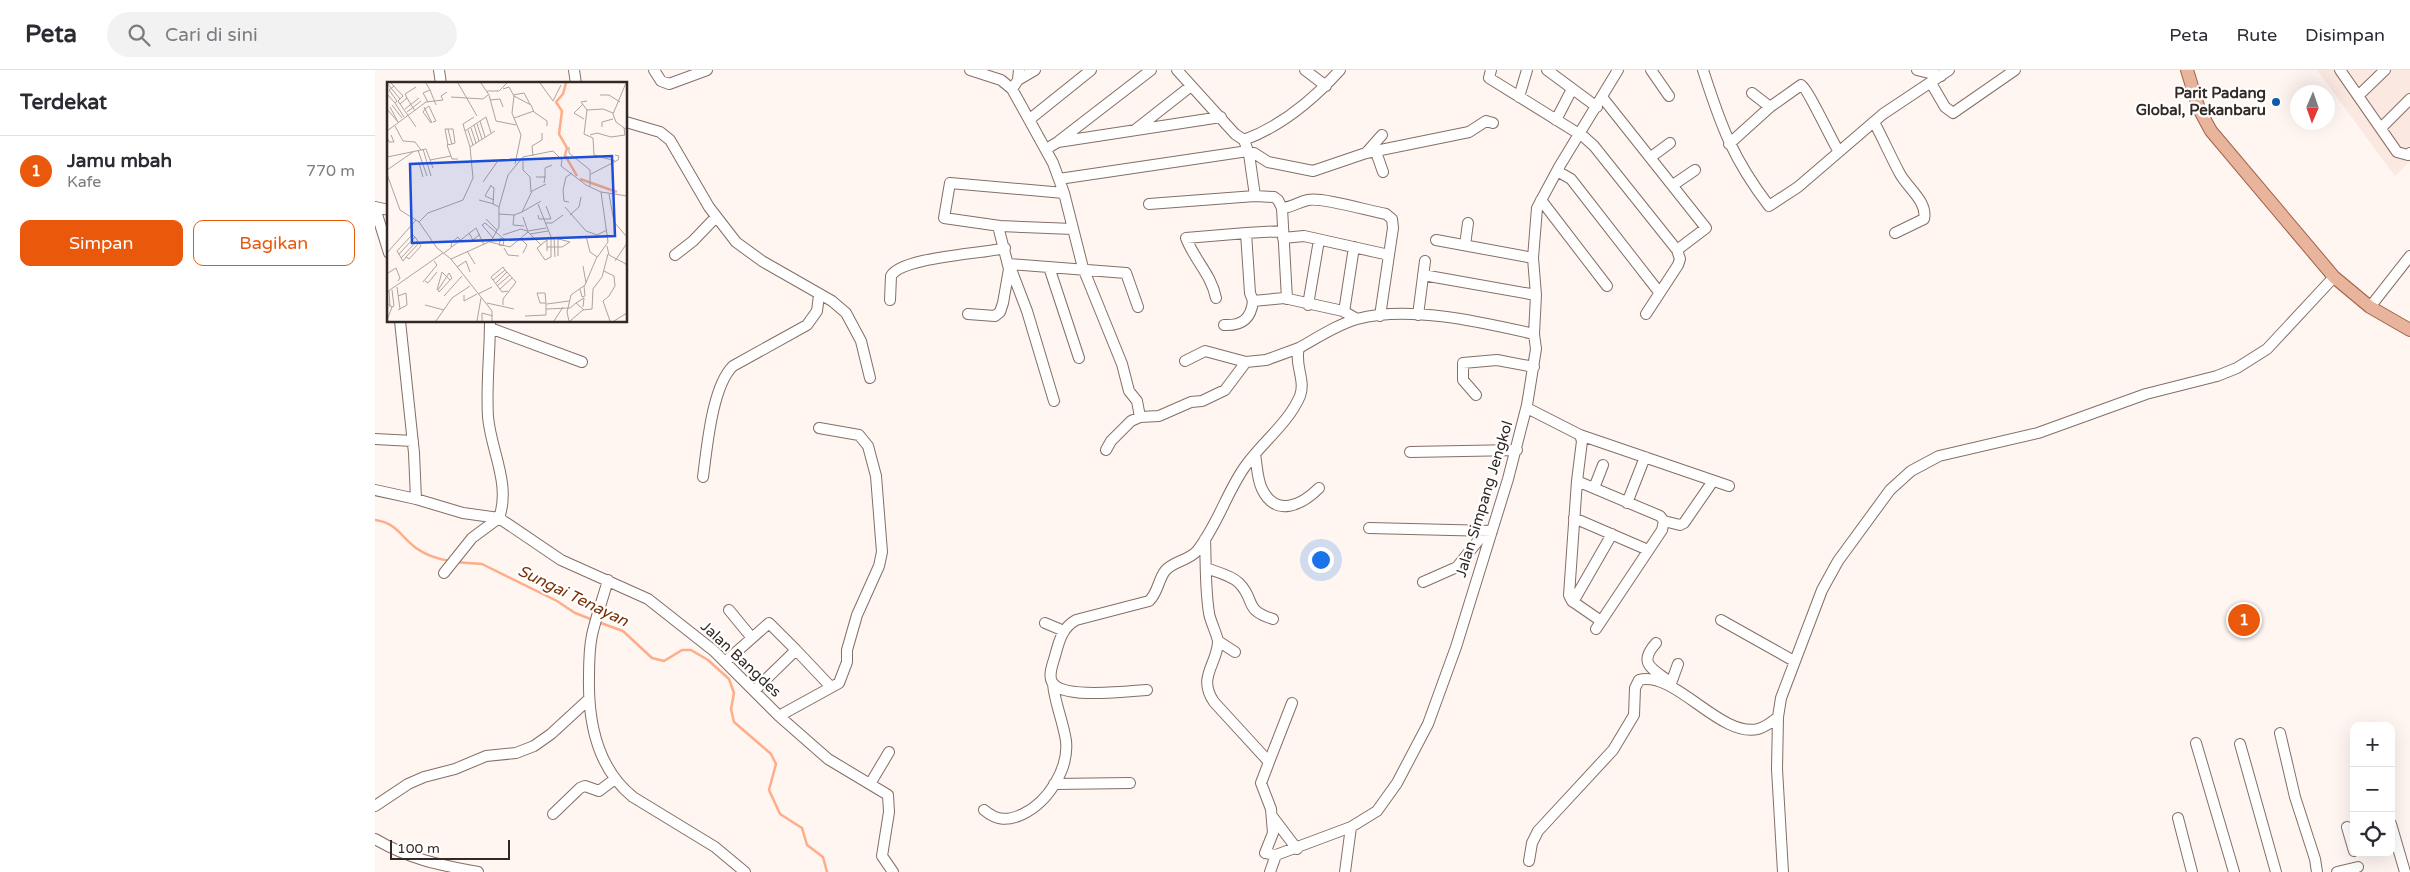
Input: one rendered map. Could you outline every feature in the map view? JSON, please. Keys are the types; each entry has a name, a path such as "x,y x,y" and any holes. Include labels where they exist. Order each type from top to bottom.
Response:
{"main road":[{"path":"2187,70 2197,104 2211,131 2334,277 2370,307 2410,330"}],"street":[{"path":"654,70 661,81 669,84 707,70"},
{"path":"970,70 983,72 1001,80 1012,89 1046,150 1064,193 1083,268 1122,364 1129,391 1137,401 1140,417"},
{"path":"1012,89 1019,75 1035,70"},
{"path":"1030,119 1091,70"},
{"path":"1046,150 1151,70"},
{"path":"1305,70 1326,86"},
{"path":"1244,140 1268,131 1283,122 1326,86 1341,70"},
{"path":"1491,70 1489,78 1594,146 1677,250 1680,259 1678,265 1646,314"},
{"path":"1519,97 1527,70"},
{"path":"1547,70 1597,107"},
{"name":"Jalan Simpang Jengkol","path":"1276,856 1351,827 1377,811 1412,757 1428,724 1453,655 1489,531 1517,450 1527,408 1536,349 1534,334 1536,295 1533,258 1535,221 1541,200 1618,70"},
{"path":"1651,70 1669,96"},
{"path":"1703,70 1729,144 1744,173 1769,206 1798,187 1874,122 1945,73"},
{"path":"1919,90 1917,70 1945,73"},
{"path":"1931,82 1945,107 1953,113 2015,70"},
{"path":"2340,70 2397,152 2409,155"},
{"path":"2358,96 2385,70"},
{"path":"1183,72 1191,86 1235,134 1244,140 1255,196"},
{"path":"1729,144 1770,107 1797,86 1803,85 1839,152"},
{"path":"1134,131 1191,86"},
{"path":"1556,120 1572,88"},
{"path":"1752,93 1770,107"},
{"path":"1602,97 1706,228 1677,250"},
{"path":"2381,128 2410,99"},
{"path":"1058,142 1221,118"},
{"path":"1059,179 1248,153 1254,153 1268,162 1283,167 1313,171 1371,152 1469,132 1485,121 1493,123"},
{"path":"627,122 660,132 667,136 716,217 736,242 748,253 832,301 846,313 861,341 870,378"},
{"path":"1874,122 1900,174 1909,184 1923,207 1924,219 1895,233"},
{"path":"1371,152 1381,135"},
{"path":"1651,157 1670,143"},
{"path":"1371,152 1383,172"},
{"path":"1673,185 1695,170"},
{"path":"1557,171 1571,179 1659,292"},
{"path":"1064,193 950,183 944,218 1000,226 1073,229"},
{"path":"1149,204 1255,196 1274,197 1280,203 1281,208 1287,299"},
{"path":"1281,208 1293,208 1309,200 1386,214 1392,219 1393,228 1380,316"},
{"path":"1541,200 1607,286"},
{"path":"375,207 387,246"},
{"path":"675,256 693,241 716,217"},
{"path":"1465,245 1468,223"},
{"path":"1000,226 999,230 1009,264 1027,311 1054,401"},
{"path":"1216,298 1212,280 1195,258 1186,238 1246,233 1304,236 1389,255"},
{"path":"1224,325 1244,322 1250,317 1253,301 1250,293 1246,233"},
{"path":"1308,305 1319,240"},
{"path":"1436,240 1533,258"},
{"path":"1345,312 1354,247"},
{"path":"890,300 891,276 901,267 933,259 1005,248"},
{"path":"2370,307 2410,256"},
{"path":"1418,315 1425,261"},
{"path":"1009,264 1083,268 1127,274 1138,307"},
{"path":"968,314 994,316 999,314 1007,289 1009,264"},
{"path":"1049,266 1079,358"},
{"path":"1423,276 1536,295"},
{"path":"1783,872 1777,769 1778,717 1781,698 1822,590 1838,561 1877,506 1911,471 1939,456 2038,433 2146,394 2217,376 2237,368 2267,349 2334,277"},
{"path":"703,477 717,399 725,375 733,366 807,325 817,311 819,295"},
{"path":"1253,301 1287,299 1345,312 1357,319"},
{"path":"1185,361 1205,351 1246,362 1266,360 1299,348 1331,329 1357,319 1380,316 1418,315 1460,318 1534,334"},
{"path":"399,322 413,441 416,499"},
{"path":"444,573 472,538 499,518 504,498 487,403 490,324 582,362"},
{"path":"984,810 998,819 1012,818 1039,804 1054,784 1062,764 1066,746 1051,679 1052,665 1063,631 1070,624 1084,617 1149,601 1166,570 1192,556 1205,539 1239,476 1255,454 1271,437 1300,396 1303,386 1296,357 1299,348"},
{"path":"1476,395 1463,380 1463,363 1497,360 1534,367"},
{"path":"1106,450 1120,431 1131,421 1140,417 1159,416 1218,394 1229,386 1246,362"},
{"path":"1527,408 1580,436 1729,486"},
{"name":"Jalan Bangdes","path":"375,490 416,499 463,513 499,518 561,560 635,592 661,608 725,662 779,716 839,683 844,674 849,639 868,588 879,566 883,542 876,476 870,451 865,441 852,433 819,428"},
{"path":"1580,436 1582,441 1577,481 1569,597 1599,625 1663,527 1664,521"},
{"path":"375,439 413,441"},
{"path":"1411,452 1517,450"},
{"path":"1255,454 1262,491 1275,502 1287,506 1298,505 1307,500 1319,488"},
{"path":"1627,503 1645,457"},
{"path":"1594,488 1603,464"},
{"path":"1577,481 1660,516 1664,521 1680,525 1684,523 1713,480"},
{"path":"1574,518 1648,550"},
{"path":"1369,528 1489,531"},
{"path":"1423,582 1457,567 1489,531"},
{"path":"1573,602 1612,534"},
{"path":"1205,539 1209,611 1218,642 1207,686 1210,696 1269,762"},
{"path":"1206,568 1237,581 1253,609 1259,614 1273,619"},
{"path":"608,580 592,636 588,700 598,748 615,779 633,798 715,847 745,872"},
{"path":"729,610 753,638"},
{"path":"1721,620 1794,660"},
{"path":"725,662 769,623 831,687"},
{"path":"1045,623 1063,631"},
{"path":"1218,642 1235,652"},
{"path":"1656,643 1647,653 1646,660 1650,667 1670,685 1737,727 1755,730 1778,717"},
{"path":"755,691 796,650"},
{"path":"1670,685 1678,664"},
{"path":"1529,861 1532,843 1538,831 1606,759 1630,723 1634,716 1634,692 1638,681 1651,680 1670,685"},
{"path":"1053,684 1071,692 1147,690"},
{"path":"375,806 408,784 424,777 455,769 487,756 517,753 533,746 551,734 588,700"},
{"path":"1270,872 1276,856 1265,853 1273,833 1272,816 1261,783 1292,703"},
{"path":"779,716 828,759 888,795 890,802 882,856 893,872"},
{"path":"2281,733 2295,797 2315,859 2317,872"},
{"path":"2196,743 2234,872"},
{"path":"2240,744 2276,872"},
{"path":"870,784 889,752"},
{"path":"553,814 583,786 599,791 615,779"},
{"path":"1054,784 1130,783"},
{"path":"1272,816 1297,849"},
{"path":"2177,818 2192,872"},
{"path":"1345,872 1351,827"},
{"path":"2347,827 2350,838"},
{"path":"2395,838 2405,872"},
{"path":"375,839 407,856 421,861 478,872"},
{"path":"2337,872 2359,869 2355,857"}],"shaded area":[{"path":"2317,70 2410,70 2410,161 2395,176 2335,94 2335,85 2328,85"}],"waterway":[{"name":"Sungai Tenayan","path":"375,520 393,527 424,553 450,561"},
{"name":"Sungai Tenayan","path":"455,562 482,564 557,601 575,613 593,620"},
{"name":"Sungai Tenayan","path":"598,622 623,631 652,658 664,661 682,650 691,650 708,660 729,679 734,693 731,709 734,722 771,754 776,764 769,790 780,814 802,828 807,845 823,857 827,872"}],"place":[{"name":"Parit Padang Global, Pekanbaru","path":"2276,102"},
{"name":"Jamu mbah","path":"2244,620"}]}
